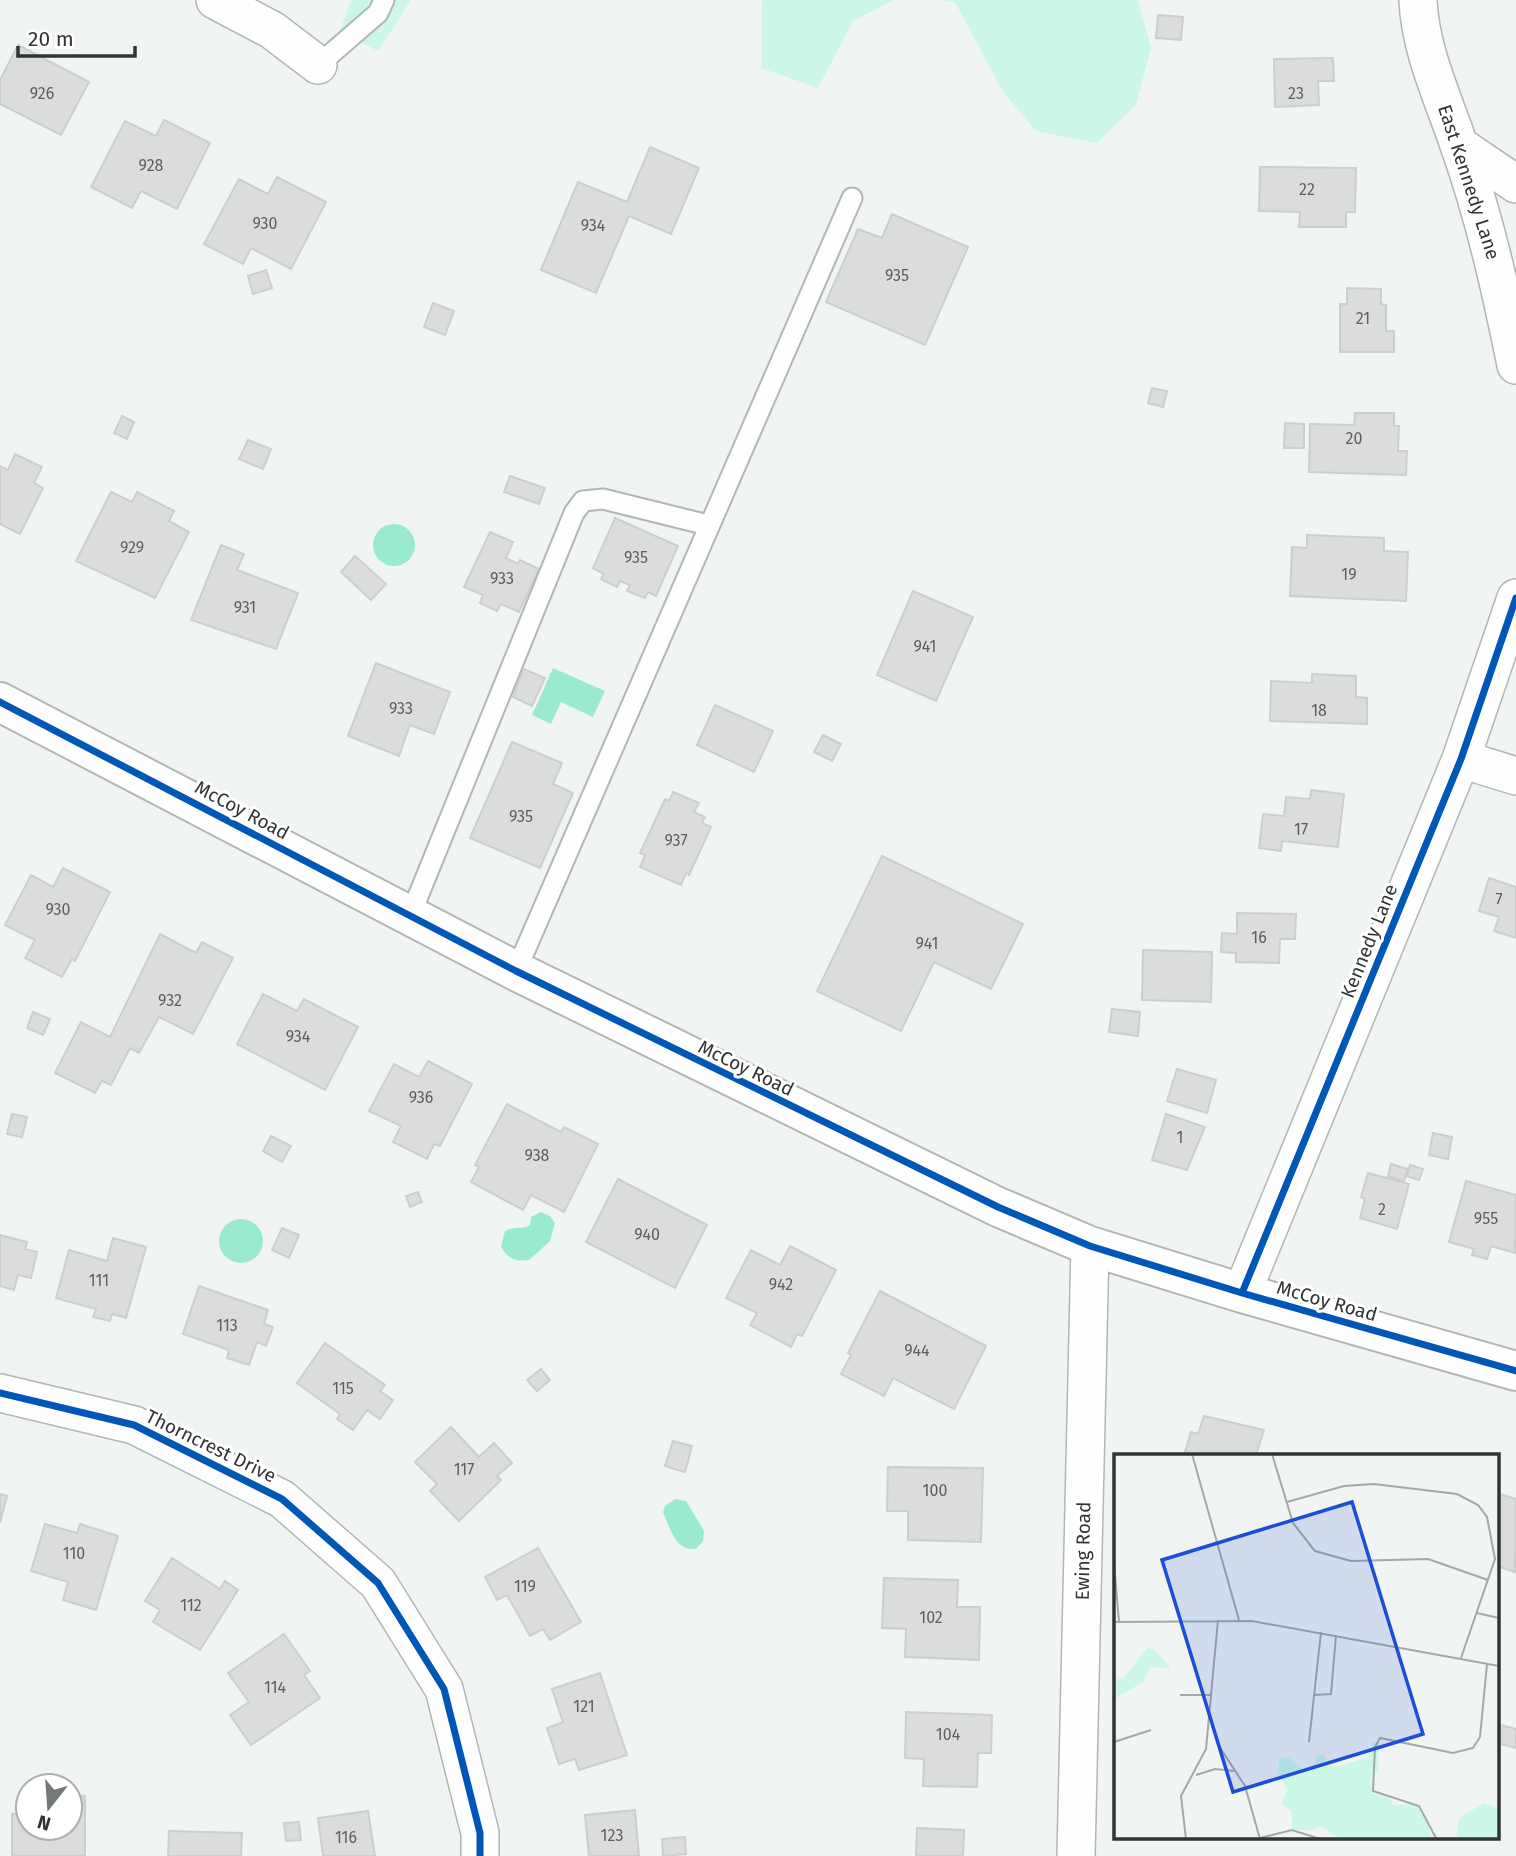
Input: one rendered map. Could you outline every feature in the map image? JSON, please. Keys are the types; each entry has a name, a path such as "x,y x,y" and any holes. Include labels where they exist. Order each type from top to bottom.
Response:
{"street":[{"path":"215,0 272,30 318,65"},
{"name":"East Kennedy Lane","path":"1418,0 1419,20 1444,107 1460,146 1493,252 1516,365"},
{"path":"1460,146 1516,184"},
{"name":"Kennedy Lane","path":"1242,1293 1461,759 1516,598"},
{"name":"McCoy Road","path":"0,702 516,971 923,1172 1090,1246 1242,1293 1516,1371"},
{"path":"1461,759 1516,776"},
{"name":"Ewing Road","path":"1076,1856 1090,1246"},
{"name":"Thorncrest Drive","path":"0,1393 134,1425 282,1499 377,1583 444,1689 480,1833 480,1856"}],"lane":[{"path":"318,65 378,13 384,0"},
{"path":"516,971 852,198"},
{"path":"410,916 574,513 583,501 603,499 708,525"}],"shaded area":[{"path":"351,0 411,0 378,51 340,31"},
{"path":"762,0 894,0 853,21 818,88 761,68"},
{"path":"937,0 1138,0 1151,48 1136,105 1097,143 1036,131 1003,92 955,2"},
{"path":"394,524 409,530 415,545 409,560 394,566 379,560 373,545 379,530"},
{"path":"553,668 605,691 593,717 561,702 551,724 532,715"},
{"path":"541,1212 550,1216 555,1223 550,1241 529,1260 516,1260 506,1254 501,1247 505,1231 530,1225 531,1217"},
{"path":"241,1219 256,1226 263,1241 256,1256 241,1263 226,1256 219,1241 226,1226"},
{"path":"675,1499 686,1501 704,1531 703,1541 696,1549 689,1549 678,1542 668,1525 663,1512 665,1506"}],"building":[{"path":"1158,15 1183,17 1181,40 1156,38"},
{"path":"18,45 89,82 61,135 0,104 0,80"},
{"path":"1333,58 1334,81 1318,81 1319,105 1275,107 1274,59"},
{"path":"164,120 210,143 177,209 141,191 132,208 91,187 125,121 156,136"},
{"path":"650,147 699,168 671,234 629,216 596,293 541,270 578,182 627,202"},
{"path":"1260,167 1356,168 1355,212 1346,212 1346,227 1299,227 1300,212 1259,211"},
{"path":"277,177 326,202 291,269 251,248 243,264 204,244 239,179 268,194"},
{"path":"892,214 968,247 925,345 826,302 858,229 882,238"},
{"path":"266,270 272,288 253,294 248,276"},
{"path":"1347,288 1381,289 1381,304 1386,305 1386,331 1394,331 1394,352 1340,352 1340,304 1347,304"},
{"path":"433,303 454,311 445,335 424,327"},
{"path":"1152,388 1167,391 1163,407 1148,403"},
{"path":"1355,413 1394,413 1394,426 1399,426 1398,451 1407,451 1406,475 1309,472 1310,424 1354,425"},
{"path":"122,416 134,422 127,439 114,433"},
{"path":"1285,423 1304,424 1304,448 1284,448"},
{"path":"248,440 271,449 263,469 239,459"},
{"path":"15,454 42,467 34,483 43,488 20,534 0,524 0,466 8,470"},
{"path":"510,476 545,488 539,504 504,492"},
{"path":"111,492 132,502 137,492 174,511 169,521 189,532 155,598 76,561"},
{"path":"615,518 678,546 656,596 648,592 645,598 627,591 630,585 620,581 617,587 601,579 604,574 593,568"},
{"path":"490,532 513,542 506,558 518,564 520,560 539,569 519,612 501,604 497,611 480,603 483,595 464,587"},
{"path":"1307,535 1384,538 1384,551 1408,552 1406,601 1290,596 1292,547 1307,548"},
{"path":"221,545 244,554 237,570 298,593 276,649 191,620"},
{"path":"355,556 386,584 371,600 341,572"},
{"path":"913,591 973,617 936,701 877,675"},
{"path":"376,663 450,692 434,734 410,725 399,756 348,736"},
{"path":"524,669 545,678 532,706 513,697"},
{"path":"1312,674 1356,676 1356,697 1367,698 1367,724 1270,721 1271,681 1312,683"},
{"path":"715,705 773,731 754,772 697,745"},
{"path":"823,735 841,744 832,761 814,752"},
{"path":"512,742 562,763 553,784 573,793 540,868 470,838"},
{"path":"1311,790 1344,794 1338,847 1282,841 1281,851 1259,848 1263,814 1284,816 1286,797 1310,799"},
{"path":"673,792 699,803 694,812 705,817 702,823 711,827 689,875 686,873 681,885 640,867 645,855 640,853 665,799 669,801"},
{"path":"882,856 1023,924 991,989 934,962 901,1031 817,991"},
{"path":"63,868 110,892 75,961 72,959 62,977 25,958 35,940 5,925 31,875 53,887"},
{"path":"1489,878 1516,887 1516,938 1494,931 1499,917 1479,911"},
{"path":"1237,913 1296,914 1295,939 1280,939 1279,963 1236,962 1236,953 1221,952 1222,933 1237,934"},
{"path":"160,934 196,953 202,942 233,958 193,1034 159,1017 139,1053 130,1048 111,1085 102,1081 95,1093 55,1073 81,1022 110,1037"},
{"path":"1143,950 1212,952 1211,1002 1142,1000"},
{"path":"263,994 297,1011 304,999 358,1027 325,1090 237,1044"},
{"path":"1112,1009 1140,1012 1138,1036 1109,1032"},
{"path":"33,1012 50,1019 43,1035 27,1028"},
{"path":"428,1061 472,1084 440,1146 434,1144 427,1159 393,1142 401,1126 369,1111 394,1064 419,1077"},
{"path":"1177,1069 1216,1080 1207,1113 1167,1101"},
{"path":"507,1104 561,1132 564,1127 598,1144 564,1212 531,1195 523,1210 471,1182 479,1167 475,1165"},
{"path":"12,1114 27,1117 22,1137 7,1134"},
{"path":"1166,1114 1205,1127 1187,1170 1152,1160"},
{"path":"1433,1133 1452,1137 1448,1159 1429,1155"},
{"path":"271,1136 291,1146 282,1162 263,1151"},
{"path":"1391,1164 1408,1169 1404,1181 1388,1176"},
{"path":"1410,1165 1423,1169 1419,1180 1407,1176"},
{"path":"1368,1173 1409,1184 1397,1229 1360,1218 1365,1199 1361,1197"},
{"path":"618,1179 707,1225 675,1288 586,1242"},
{"path":"1466,1181 1516,1195 1515,1253 1491,1246 1487,1259 1472,1255 1474,1249 1449,1242"},
{"path":"418,1192 422,1202 410,1207 406,1196"},
{"path":"282,1228 299,1235 289,1258 272,1250"},
{"path":"0,1235 27,1242 25,1249 37,1252 31,1278 18,1275 14,1290 0,1286"},
{"path":"113,1238 146,1247 126,1318 112,1314 110,1321 93,1317 96,1309 56,1298 69,1250 107,1261"},
{"path":"790,1246 836,1270 802,1336 797,1334 791,1347 750,1325 757,1313 726,1298 751,1250 780,1265"},
{"path":"199,1286 268,1310 264,1324 273,1327 266,1346 257,1342 249,1365 227,1358 229,1350 183,1334"},
{"path":"880,1291 986,1346 954,1409 893,1378 884,1396 841,1374 851,1355 848,1353"},
{"path":"325,1343 385,1385 380,1391 393,1400 380,1419 367,1410 353,1430 337,1419 340,1414 297,1383"},
{"path":"541,1369 550,1380 537,1391 527,1380"},
{"path":"1204,1416 1264,1430 1256,1454 1184,1454 1191,1432 1198,1434"},
{"path":"451,1427 479,1457 494,1443 512,1463 497,1476 501,1480 459,1521 430,1491 437,1484 415,1462"},
{"path":"673,1441 692,1446 685,1472 665,1466"},
{"path":"888,1467 983,1468 981,1542 908,1540 908,1511 887,1511"},
{"path":"1498,1493 1516,1499 1515,1572 1498,1566"},
{"path":"0,1494 7,1496 0,1523"},
{"path":"45,1524 77,1533 80,1524 118,1536 96,1610 63,1600 68,1582 31,1571"},
{"path":"538,1548 581,1622 550,1640 543,1629 530,1636 507,1595 497,1600 485,1577"},
{"path":"172,1558 220,1589 225,1581 238,1590 200,1650 153,1622 160,1610 145,1601"},
{"path":"884,1578 958,1580 957,1607 980,1607 979,1660 905,1657 906,1629 882,1628"},
{"path":"284,1634 310,1671 304,1675 320,1698 251,1745 230,1715 249,1702 228,1673"},
{"path":"600,1673 627,1755 579,1770 575,1759 559,1764 547,1728 563,1722 552,1689"},
{"path":"906,1712 992,1715 991,1753 978,1753 977,1787 923,1786 924,1759 905,1758"},
{"path":"1498,1724 1516,1729 1516,1748 1498,1743"},
{"path":"85,1796 85,1856 12,1856 12,1814 14,1842 84,1842"},
{"path":"635,1810 639,1856 589,1856 585,1815"},
{"path":"368,1811 375,1856 323,1856 318,1818"},
{"path":"299,1822 301,1840 286,1841 284,1823"},
{"path":"917,1828 964,1830 963,1856 916,1856"},
{"path":"169,1831 242,1833 241,1856 168,1856"},
{"path":"685,1837 686,1854 663,1856 662,1839"}],"cycle path":[{"path":"1242,1293 1461,759 1516,598"},
{"path":"0,702 516,971 998,1207 1090,1246 1242,1293 1516,1371"},
{"path":"0,1393 134,1425 282,1499 378,1583 444,1689 480,1833 480,1856"}]}
